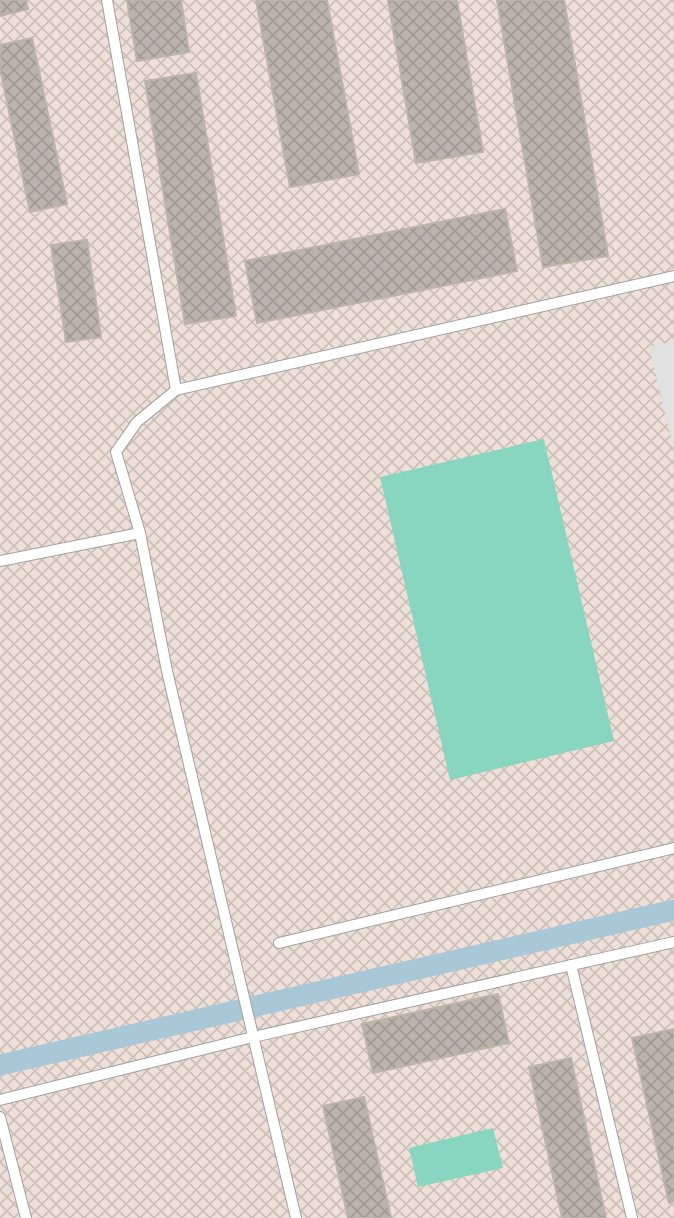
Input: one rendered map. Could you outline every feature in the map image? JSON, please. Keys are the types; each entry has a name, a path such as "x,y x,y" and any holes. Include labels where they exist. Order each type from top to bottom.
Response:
{"lane":[{"path":"107,0 176,390"},
{"path":"296,1218 167,671 141,533 116,452 137,422 176,390 674,276"},
{"path":"0,561 141,533"},
{"path":"279,943 674,848"},
{"path":"0,1100 254,1037 674,942"},
{"path":"571,965 632,1218"},
{"path":"0,1117 26,1218"}],"shaded area":[{"path":"0,0 674,0 674,1218 0,1218"},
{"path":"674,341 674,450 649,347"}],"green space":[{"path":"544,439 614,741 450,780 380,477"},
{"path":"493,1128 503,1168 418,1187 409,1148"}],"building":[{"path":"0,0 26,0 28,9 0,16"},
{"path":"127,0 181,0 189,52 137,61"},
{"path":"256,0 327,0 359,174 290,187"},
{"path":"388,0 457,0 483,152 416,163"},
{"path":"497,0 564,0 608,256 543,267"},
{"path":"32,38 67,204 30,212 0,69 0,45"},
{"path":"196,73 236,316 185,324 145,81"},
{"path":"505,209 517,271 257,323 245,261"},
{"path":"87,240 101,337 66,342 51,245"},
{"path":"498,994 509,1043 373,1073 362,1024"},
{"path":"674,1029 674,1201 669,1203 632,1038"},
{"path":"571,1058 606,1218 562,1218 529,1067"},
{"path":"364,1097 391,1218 348,1218 323,1106"}],"waterway":[{"path":"0,1065 674,910"}]}
